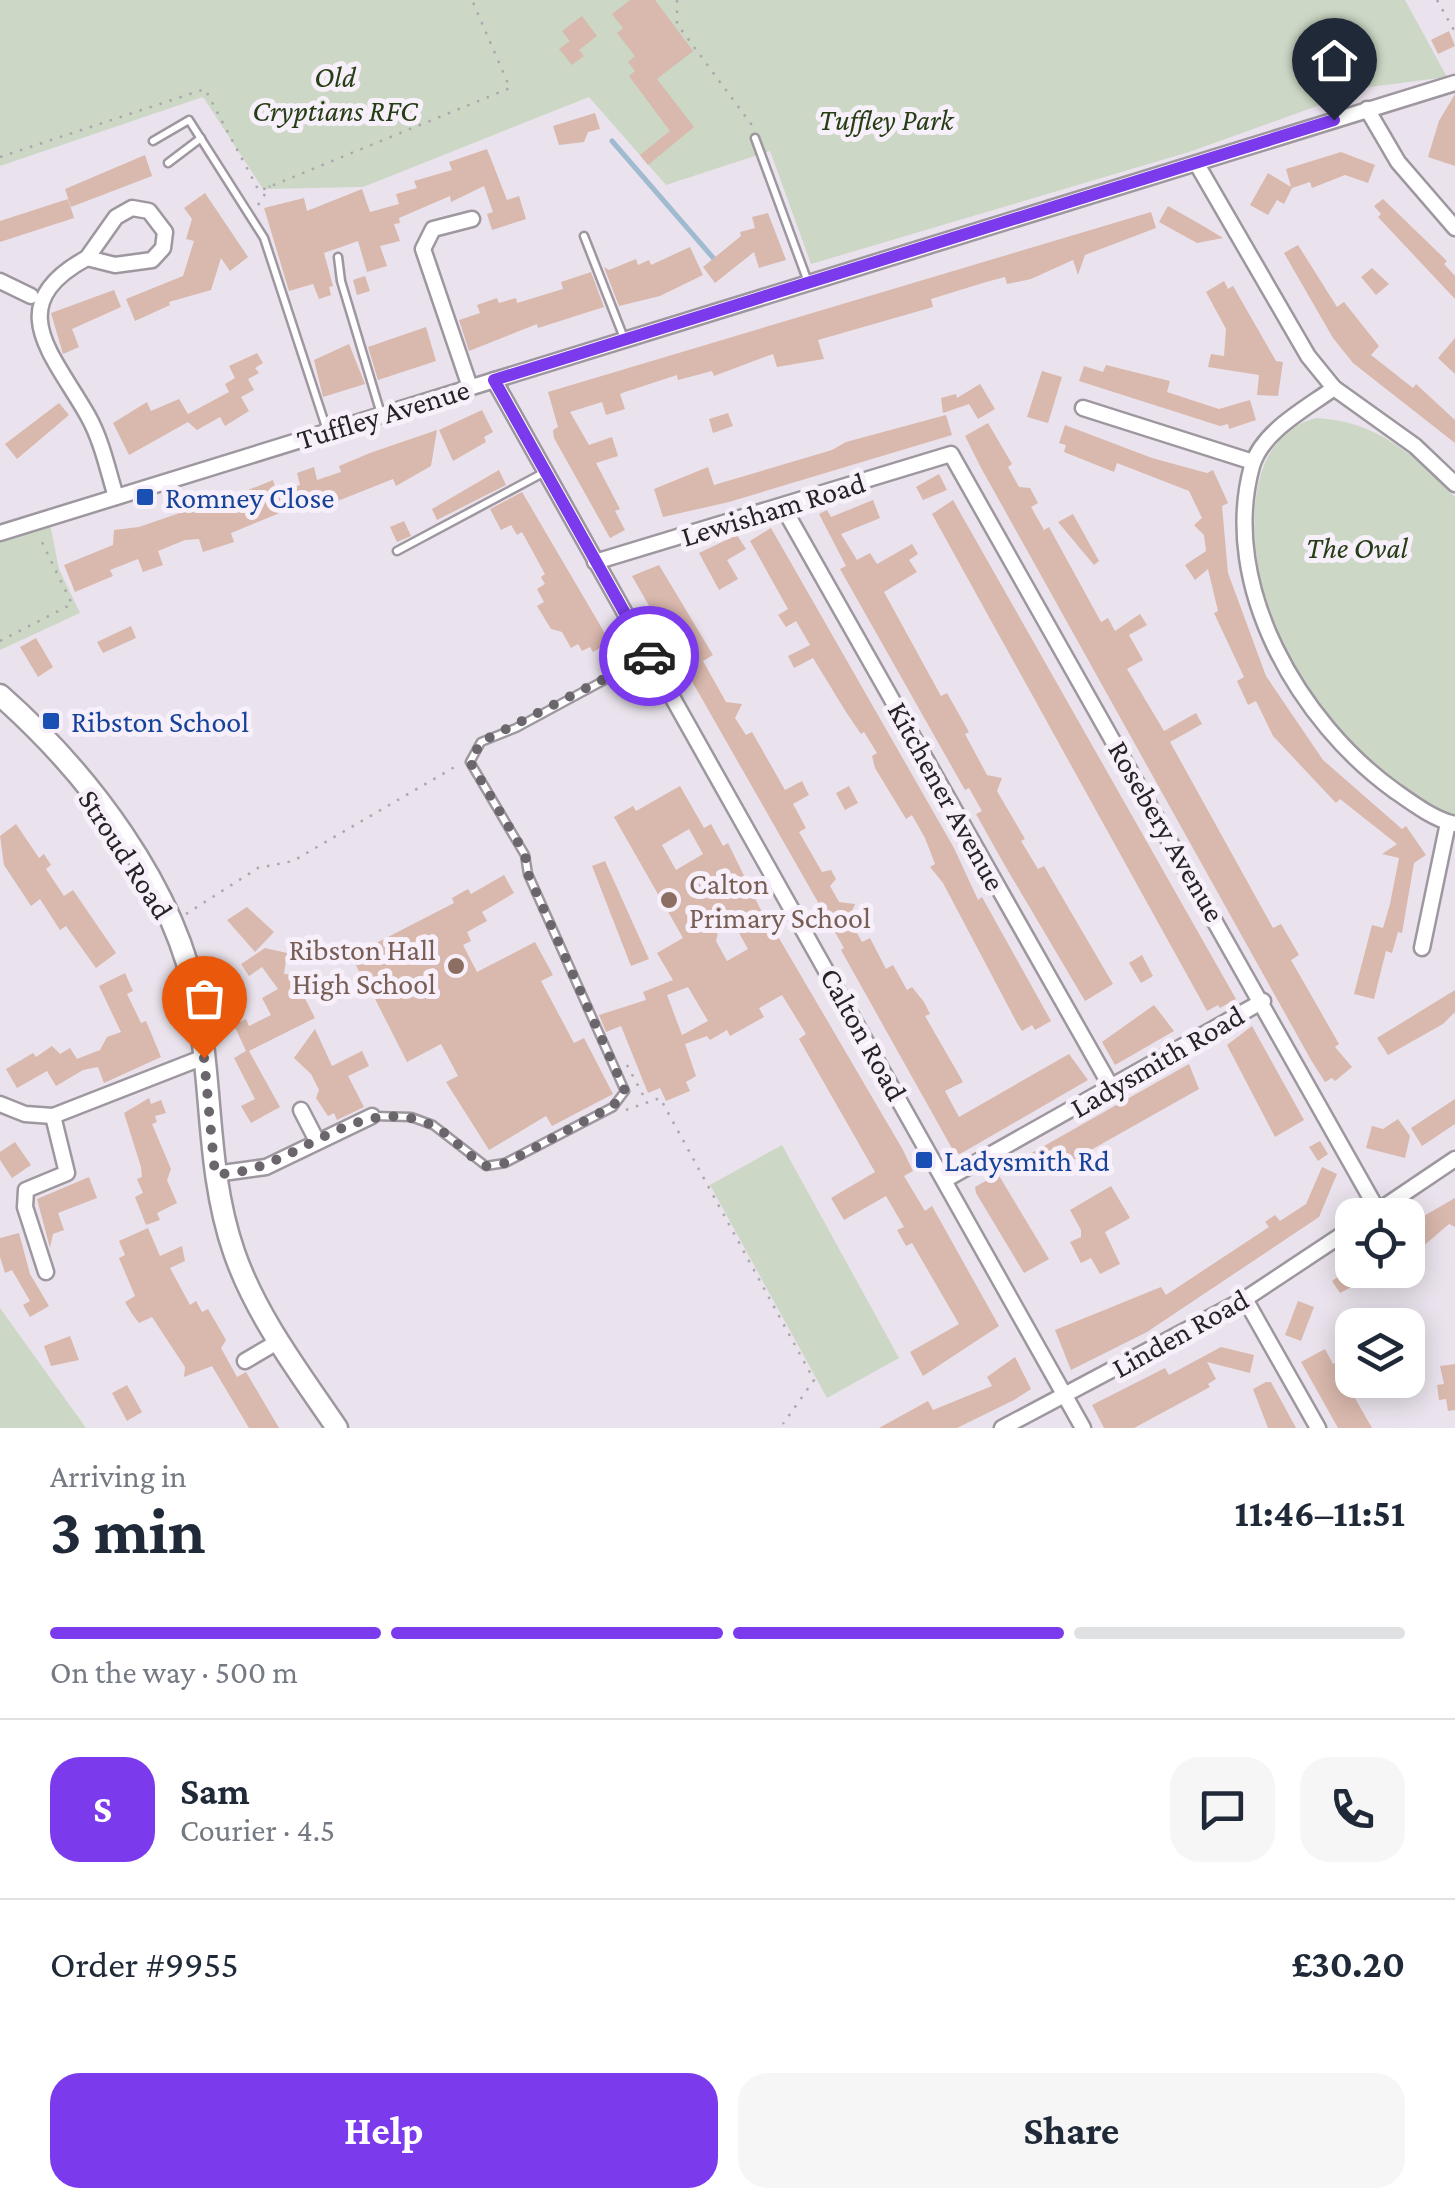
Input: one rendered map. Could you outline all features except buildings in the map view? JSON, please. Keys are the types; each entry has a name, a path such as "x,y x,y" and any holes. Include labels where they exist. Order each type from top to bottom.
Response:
{"main road":[{"name":"Stroud Road","path":"0,695 98,803 172,923 196,998 215,1174 233,1250 279,1342 338,1428"}],"street":[{"name":"Tuffley Avenue","path":"0,533 1455,84"},
{"path":"1367,109 1398,162 1455,228"},
{"path":"1198,166 1308,356 1334,388 1415,446 1455,484"},
{"path":"86,258 115,265 152,260 164,248 165,232 149,211 132,208 116,217 86,258 61,268 31,296 26,313 34,349 88,416 116,497"},
{"path":"470,387 422,249 433,229 472,219"},
{"path":"0,281 31,296"},
{"name":"Calton Road","path":"494,380 1083,1428"},
{"path":"1334,388 1274,432 1252,462 1244,524 1252,583 1270,635 1329,733 1365,770 1452,824 1422,948"},
{"path":"1082,408 1252,462"},
{"name":"Lewisham Road","path":"595,562 952,454"},
{"name":"Rosebery Avenue","path":"952,454 1263,1001 1367,1198"},
{"name":"Kitchener Avenue","path":"784,507 1110,1085"},
{"name":"Ladysmith Road","path":"945,1180 1263,1001"},
{"path":"0,1104 25,1114 54,1116 204,1058"},
{"path":"301,1110 317,1142"},
{"path":"46,1272 25,1207 26,1190 67,1173 54,1116"},
{"path":"215,1174 252,1172 372,1116"},
{"path":"1397,1198 1455,1159"},
{"name":"Linden Road","path":"1002,1428 1245,1299 1335,1239"},
{"path":"1245,1299 1318,1428"},
{"path":"245,1361 279,1342"}],"lane":[{"path":"153,142 188,120 264,238 328,432"},
{"path":"168,163 202,138"},
{"path":"756,138 809,285"},
{"path":"584,236 625,340"},
{"path":"338,256 381,415"},
{"path":"397,551 544,472"},
{"path":"372,1116 411,1118 433,1125 486,1166 506,1163 613,1106 625,1091 528,874 525,854 470,762 481,742 650,655"}],"path":[{"path":"0,157 205,89 259,191 510,88 472,0"},
{"path":"678,0 677,24 756,131 756,138"},
{"path":"1437,0 1455,32"},
{"path":"250,217 271,185"},
{"path":"0,641 72,604 38,532 25,538"},
{"path":"172,923 258,868 293,861 470,762"},
{"path":"613,1117 660,1098 669,1114 814,1380 783,1424"}],"green space":[{"name":"Tuffley Park","path":"0,0 1405,0 1447,77 1370,87 1189,152 811,264 770,151 666,185 589,97 363,187 263,189 203,97 0,166"},
{"name":"The Oval","path":"1316,418 1376,433 1409,454 1455,497 1455,817 1428,804 1341,734 1304,685 1276,634 1255,544 1259,480 1270,453 1289,431"},
{"path":"50,524 59,569 80,613 0,650 0,540"},
{"path":"782,1145 899,1358 827,1398 710,1185"},
{"path":"0,1308 86,1428 0,1428"}],"waterway":[{"path":"612,141 715,260"}],"way so far":[{"path":"204,1058 215,1174 238,1174 266,1167 372,1116 411,1118 433,1125 486,1166 506,1163 613,1106 625,1091 528,874 525,854 470,762 481,742 516,728 649,656"}],"place":[{"name":"Romney Close","path":"145,497"},
{"name":"Ribston School","path":"51,721"},
{"name":"Calton Primary School","path":"669,900"},
{"name":"Ribston Hall High School","path":"456,966"},
{"name":"Ladysmith Rd","path":"924,1160"}],"route":[{"path":"649,656 494,380 1198,166 1334,120"}],"park label":[{"name":"Old Cryptians RFC","path":"335,93"}]}
